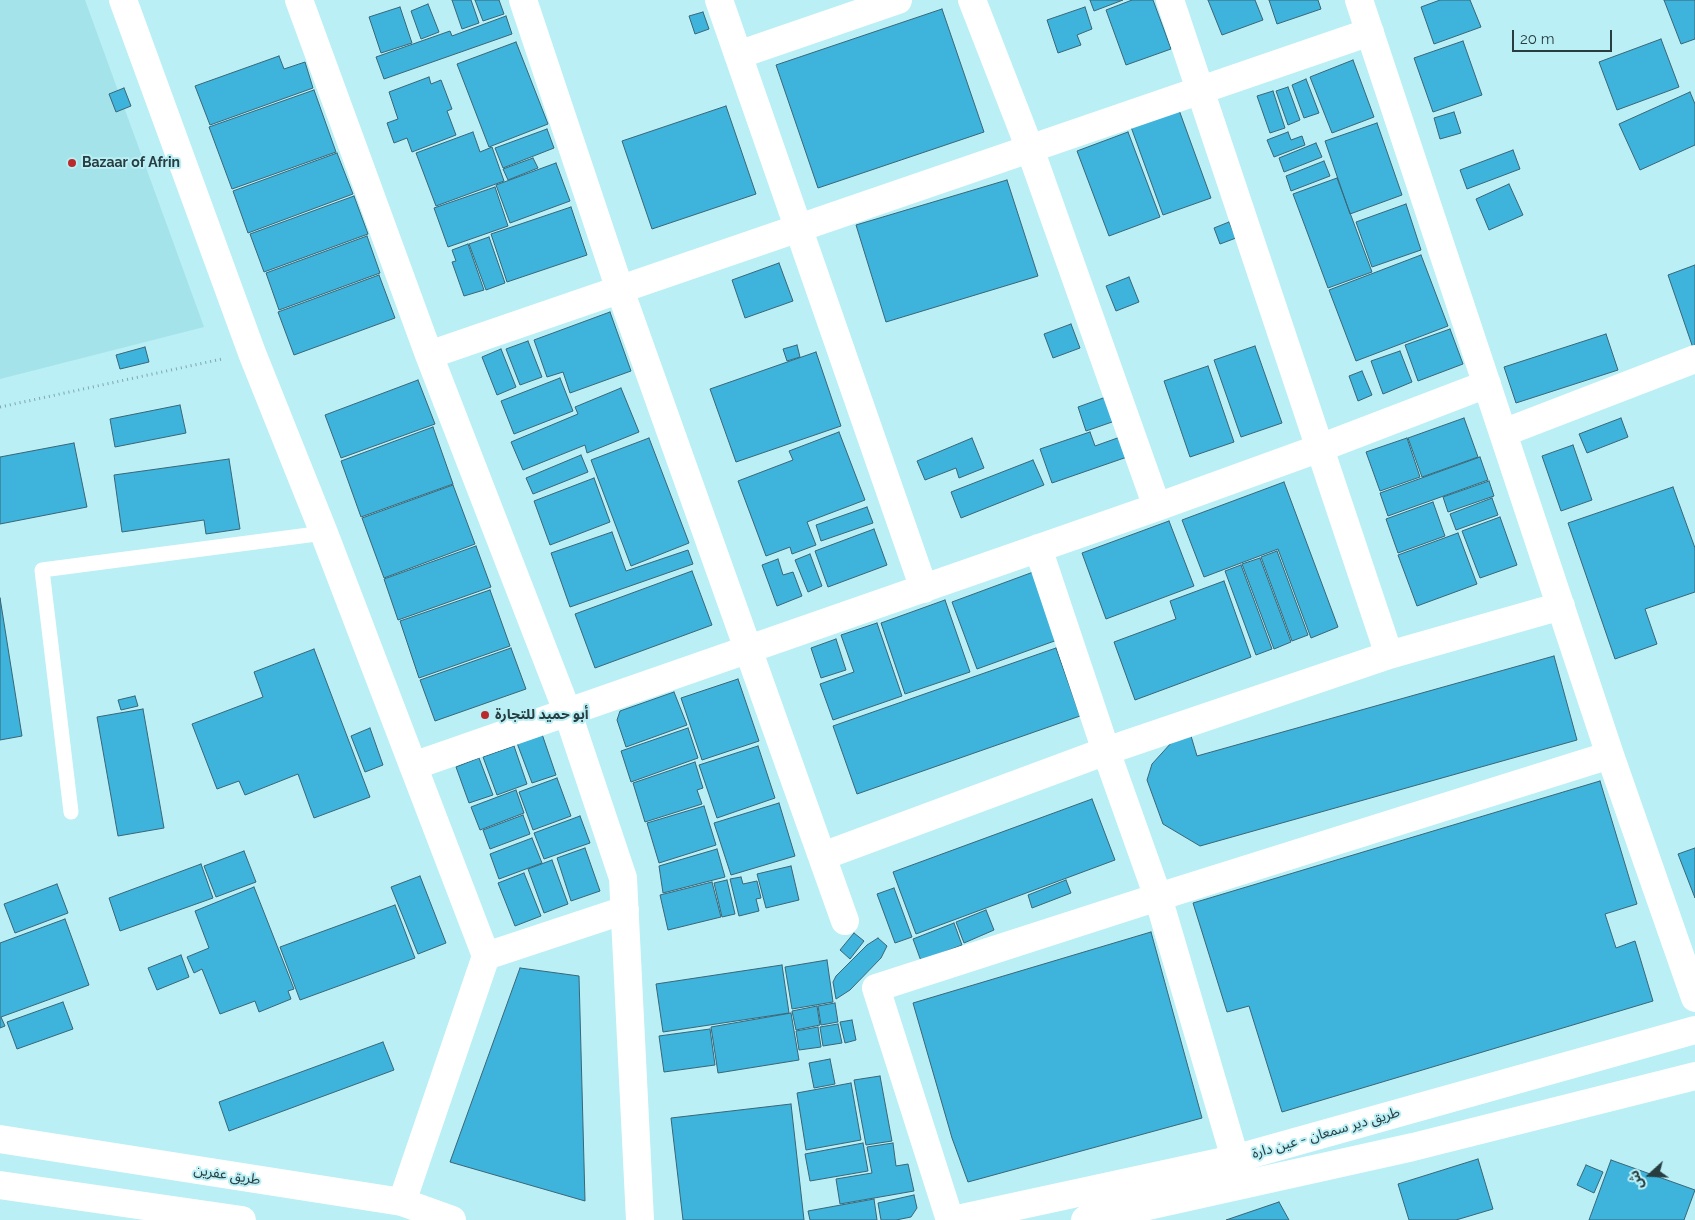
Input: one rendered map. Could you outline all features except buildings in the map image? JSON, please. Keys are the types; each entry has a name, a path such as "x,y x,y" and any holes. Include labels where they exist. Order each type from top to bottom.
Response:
{"street":[{"path":"123,0 252,353 324,533 486,956 402,1202"},
{"path":"523,0 620,290 845,921"},
{"path":"719,0 924,588"},
{"path":"738,55 898,0"},
{"path":"972,0 1030,149 1157,507"},
{"path":"1170,0 1389,655"},
{"path":"1358,0 1610,755 1695,998"},
{"path":"308,2 429,355 567,711 623,878 640,1220"},
{"path":"429,355 1370,32"},
{"path":"1503,433 1695,359"},
{"path":"413,766 1157,507 1320,448 1487,384"},
{"path":"1038,548 1106,751 1158,898 1243,1186"},
{"path":"823,856 1106,751 1389,655 1561,606"},
{"path":"951,1220 876,988 1610,755"},
{"path":"486,956 625,910"},
{"name":"طريق دير سمعان - عين دارة","path":"951,1220 1234,1159 1695,1030"},
{"name":"طريق دير سمعان - عين دارة","path":"1085,1220 1413,1147 1695,1076"},
{"name":"طريق عفرين","path":"0,1139 402,1202 452,1220"},
{"path":"0,1184 242,1220"}],"lane":[{"path":"72,812 42,570 324,533"}],"path":[{"path":"0,406 252,353"}],"shaded area":[{"name":"Bazaar of Afrin","path":"0,0 85,0 204,327 0,379"}],"place":[{"name":"Bazaar of Afrin","path":"72,163"},
{"name":"أبو حميد للتجارة","path":"485,715"}]}
